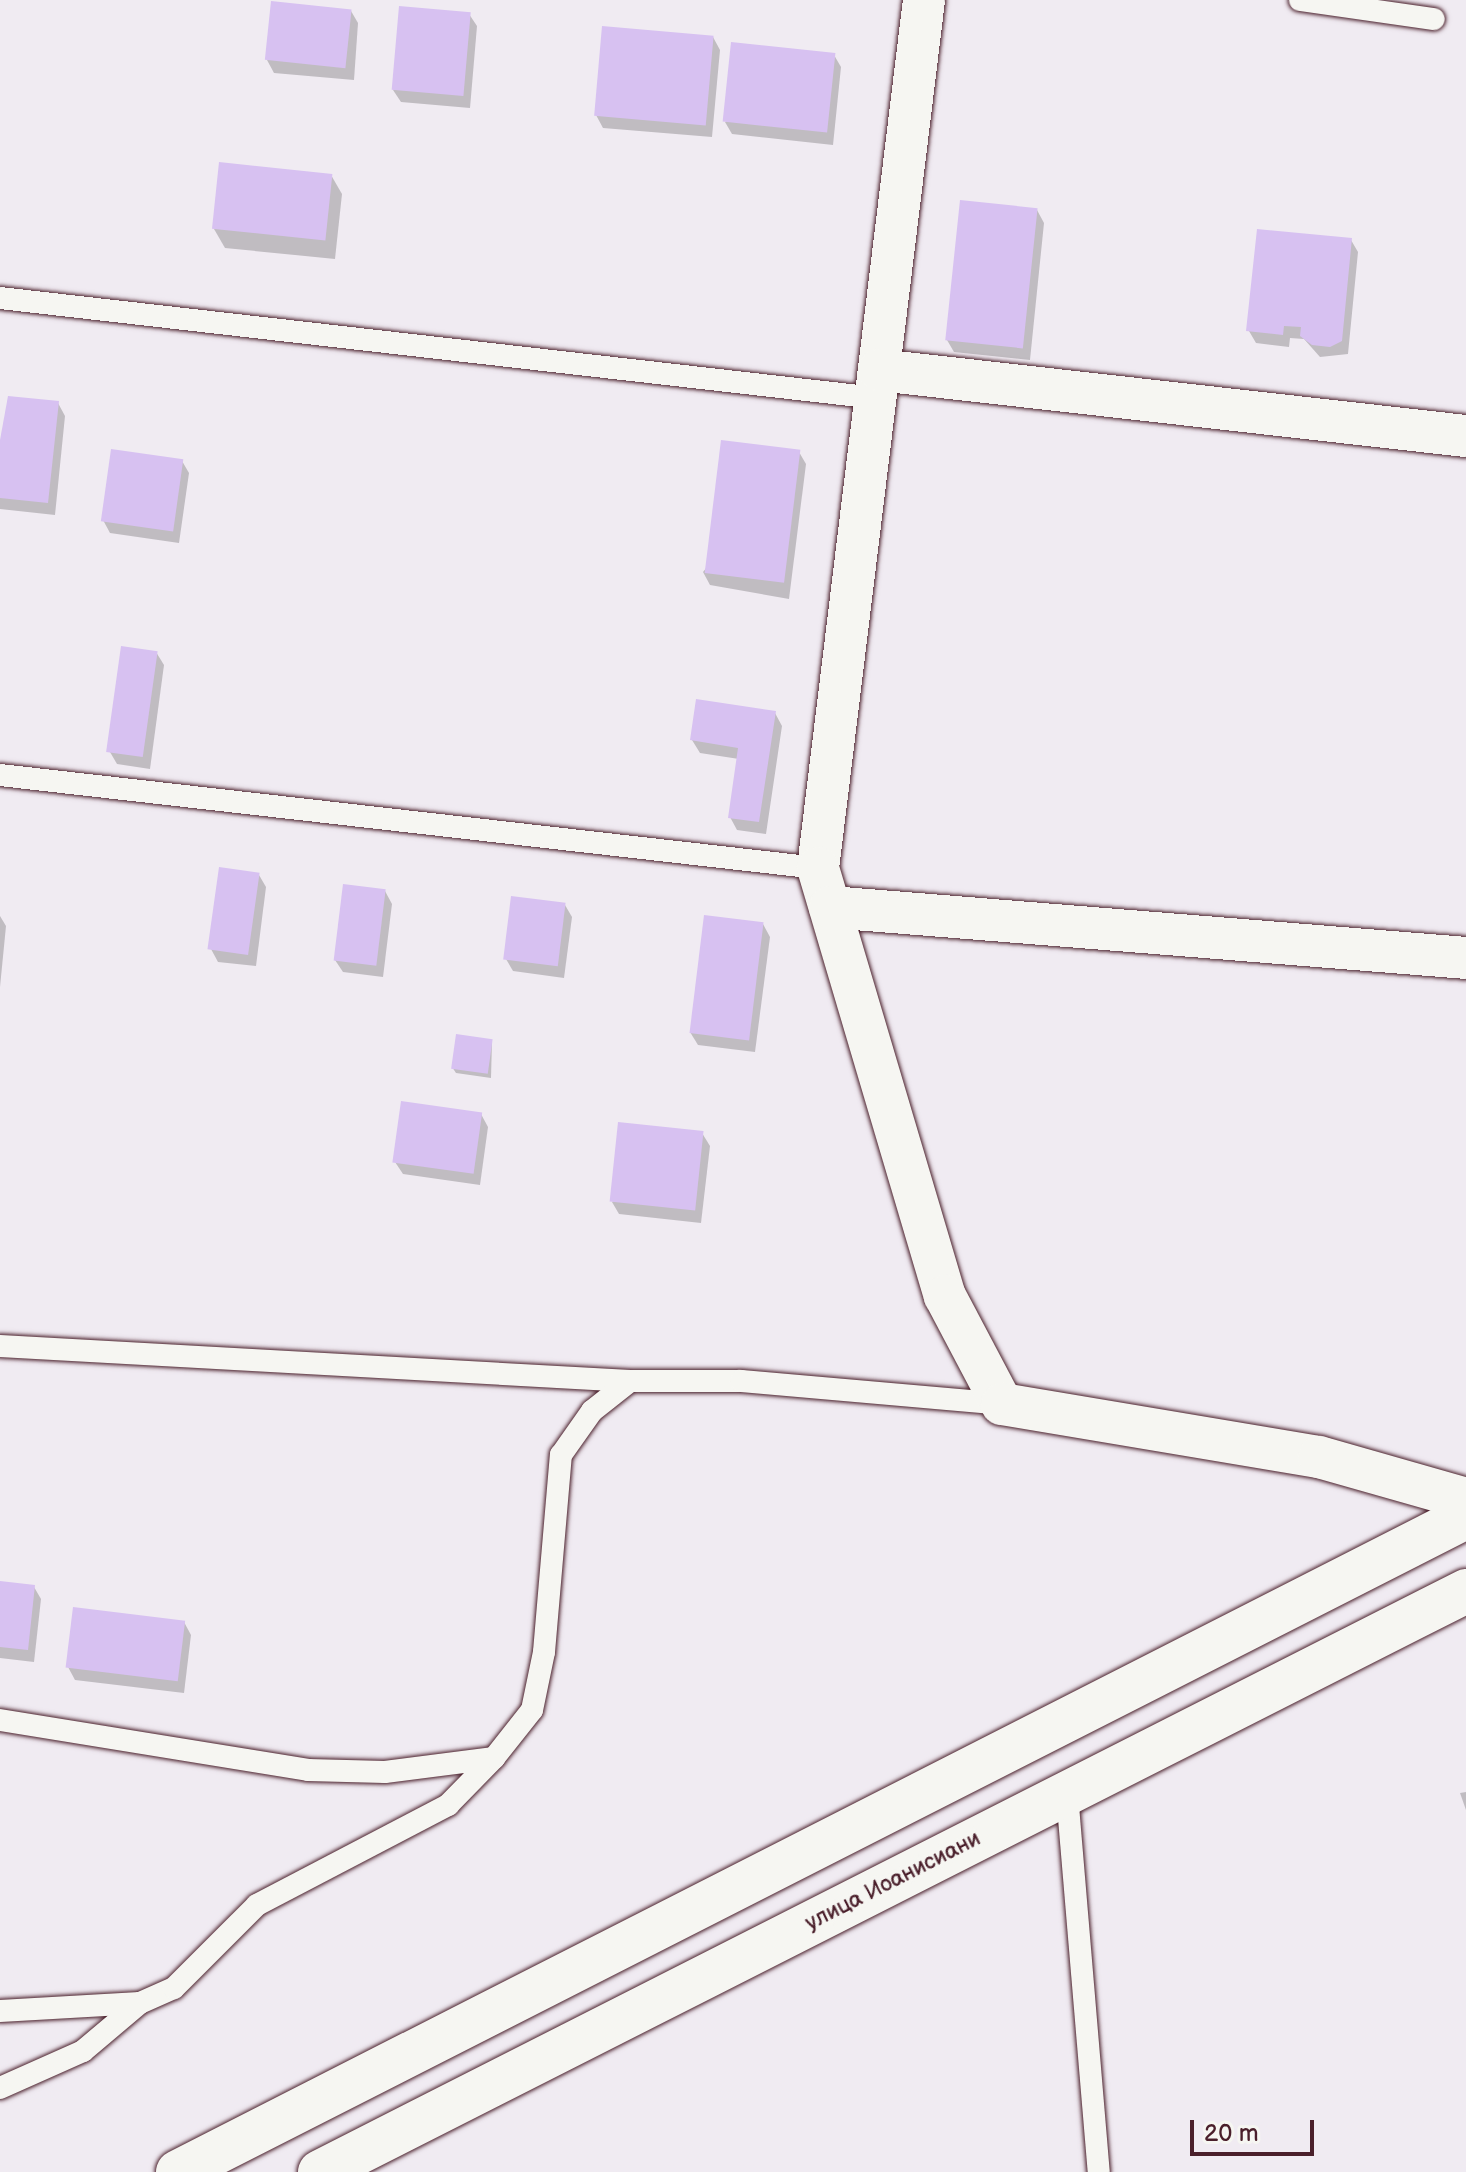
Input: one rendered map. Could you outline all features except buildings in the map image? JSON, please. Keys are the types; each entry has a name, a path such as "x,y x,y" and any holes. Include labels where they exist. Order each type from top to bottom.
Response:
{"main road":[{"path":"178,2172 1466,1517"},
{"name":"улица Иоанисиани","path":"320,2172 1466,1591"}],"street":[{"path":"924,0 878,384 824,887 945,1296 1002,1404 1319,1457 1466,1499"},
{"path":"878,384 1466,436"},
{"path":"824,887 1466,958"}],"lane":[{"path":"1300,0 1434,19"},
{"path":"0,298 878,384"},
{"path":"0,775 824,887"},
{"path":"0,1346 630,1381 741,1381 1002,1404"},
{"path":"0,2088 83,2051 140,2003 174,1988 257,1905 448,1805 494,1758 532,1710 544,1652 561,1455 592,1411 630,1381"},
{"path":"0,1720 308,1770 385,1772 494,1758"},
{"path":"1067,1794 1099,2172"},
{"path":"0,2011 140,2003"}]}
